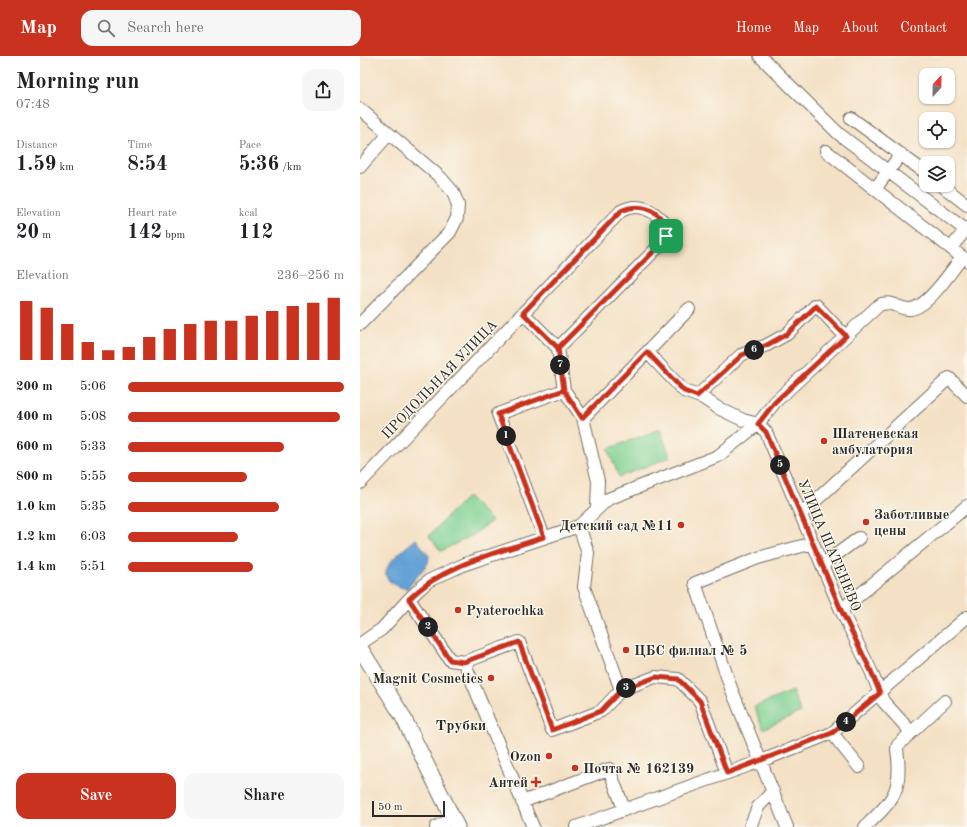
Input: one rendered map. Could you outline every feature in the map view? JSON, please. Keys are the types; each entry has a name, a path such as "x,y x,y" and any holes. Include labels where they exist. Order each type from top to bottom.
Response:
{"main road":[{"path":"360,648 402,715 455,823"}],"street":[{"path":"760,56 839,134 966,230 951,248"},
{"path":"360,109 378,124 388,135 395,137 440,177 453,192 458,205 457,218 450,232 360,324"},
{"path":"851,118 919,168"},
{"path":"360,167 388,135"},
{"path":"360,644 382,629 409,599 428,581 465,564 578,526 608,498 718,456 739,441 758,424 775,402 879,305 885,302 908,309 921,306 965,258 826,151"},
{"path":"875,189 901,154"},
{"path":"950,192 967,205"},
{"name":"ПРОДОЛЬНАЯ УЛИЦА","path":"360,483 621,211 634,206 649,210 661,219 666,230 664,241 558,348"},
{"path":"697,396 742,355 767,345 787,334 816,306 846,336"},
{"path":"582,418 689,309"},
{"path":"523,313 558,348 564,390 582,418 598,481 597,507"},
{"path":"647,352 684,391 697,396 743,420 758,424"},
{"path":"800,514 949,378 967,396"},
{"path":"544,537 498,414 564,390"},
{"name":"УЛИЦА ШАТЕНЕВО","path":"758,424 766,432 841,610 871,671 883,701 911,732"},
{"path":"841,610 967,506"},
{"path":"578,526 588,553 584,587 621,690"},
{"path":"822,565 859,538"},
{"path":"787,827 731,688 695,583 758,558 813,543"},
{"path":"409,599 450,660 464,662 519,642 552,730 601,711 621,690 656,677 678,679 700,701 727,773"},
{"path":"576,827 761,761 832,733 967,617"},
{"path":"464,662 533,827"},
{"path":"865,827 887,806 896,792 900,778 897,749 911,732 945,701"},
{"path":"832,733 859,767"},
{"path":"522,802 610,769 624,810"},
{"path":"750,827 758,806 773,791"},
{"path":"436,827 455,823"}],"green space":[{"path":"660,429 670,457 619,477 608,449"},
{"path":"468,497 492,521 473,535 441,551 429,536 452,511"},
{"path":"792,691 801,712 763,729 754,707"}],"water":[{"path":"416,539 429,556 428,563 407,589 394,584 388,579 386,573 388,566 393,559"}],"place":[{"name":"Шатеневская амбулатория","path":"824,441"},
{"name":"Заботливые цены","path":"866,522"},
{"name":"Детский сад №11","path":"681,525"},
{"name":"Pyaterochka","path":"458,610"},
{"name":"ЦБС филиал № 5","path":"626,650"},
{"name":"Magnit Cosmetics","path":"491,678"},
{"name":"Ozon","path":"549,756"},
{"name":"Почта № 162139","path":"575,768"},
{"name":"Антей","path":"536,782"}],"district":[{"name":"Трубки","path":"461,725"}],"route":[{"path":"666,236 664,241 558,348 564,390 498,414 544,537 465,564 428,581 409,599 450,660 464,662 519,642 552,730 601,711 621,690 656,677 678,679 700,701 727,773 832,733 880,693 871,671 841,610 766,432 758,424 775,402 846,336 816,306 787,334 767,345 742,355 697,396 684,391 647,352 582,418 564,390 558,348 523,313 621,211 634,206 649,210 661,219 666,230 666,236"}]}
